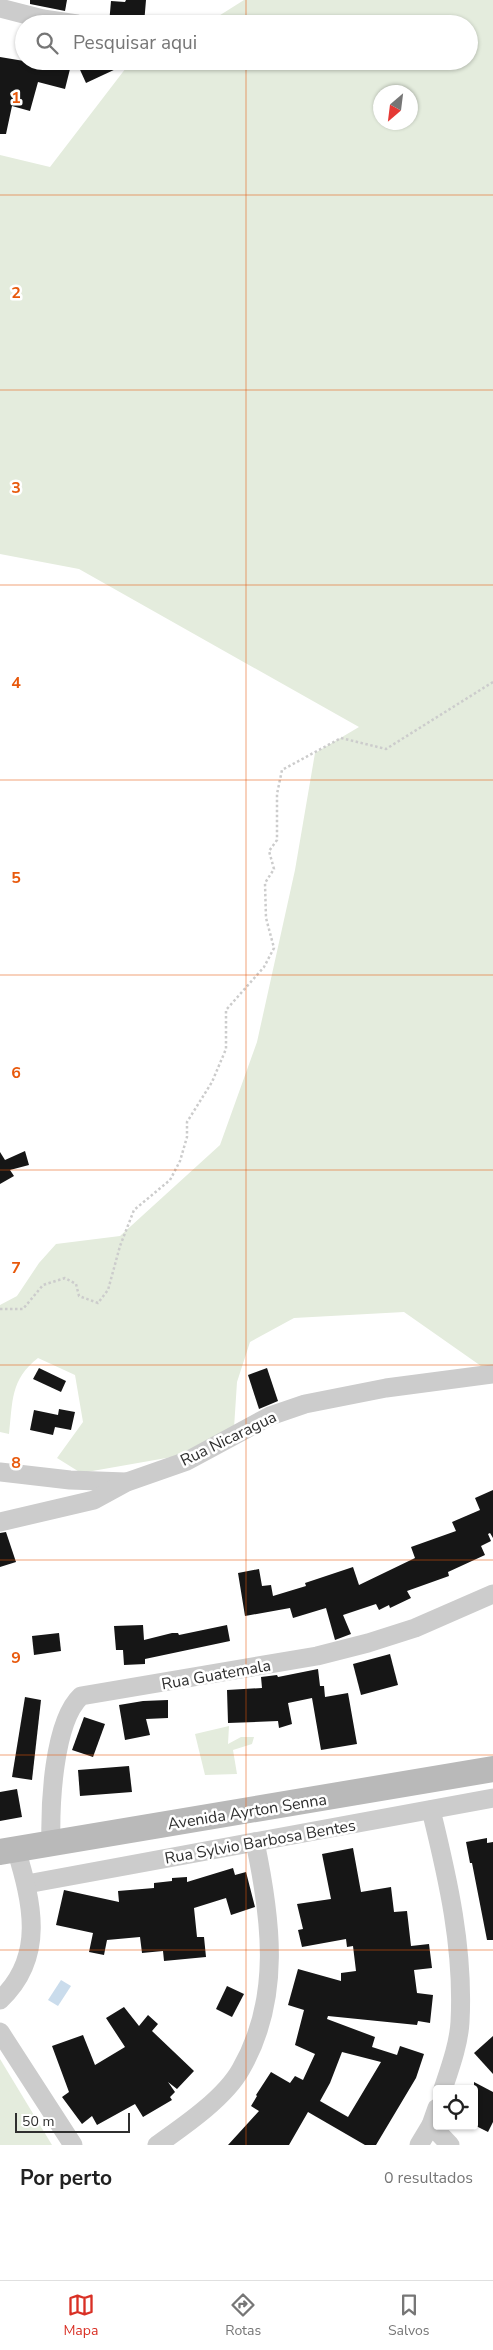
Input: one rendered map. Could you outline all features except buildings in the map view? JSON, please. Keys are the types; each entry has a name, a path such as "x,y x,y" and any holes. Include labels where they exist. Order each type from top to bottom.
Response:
{"main road":[{"name":"Avenida Ayrton Senna","path":"8,1850 493,1769"}],"street":[{"path":"0,8 27,15"},
{"name":"Rua Nicaragua","path":"0,1522 94,1500 127,1482 187,1461 270,1416 305,1404 386,1388 493,1374"},
{"path":"0,1472 70,1480 127,1482"},
{"name":"Rua Guatemala","path":"51,1843 50,1825 58,1742 73,1704 81,1696 318,1656 415,1628 493,1594"},
{"name":"Rua Sylvio Barbosa Bentes","path":"27,1884 493,1798"},
{"path":"431,1810 449,1882 460,1960 460,2024 444,2085"},
{"path":"157,2145 214,2101 241,2070 265,2014 270,1957 266,1894 255,1842"},
{"path":"0,2000 8,1993 25,1964 32,1936 32,1914 27,1884 8,1850"},
{"path":"0,2032 73,2145"},
{"path":"419,2145 433,2118"},
{"path":"442,2130 450,2145"}],"path":[{"path":"0,1309 23,1309 43,1285 64,1278 76,1284 79,1296 98,1303 108,1290 120,1246 134,1210 170,1180 180,1161 187,1137 187,1122 212,1082 226,1049 226,1010 264,966 274,948 266,918 265,883 274,869 269,851 277,840 276,794 282,770 341,738 386,749 493,682"}],"green space":[{"path":"244,0 493,0 493,1367 481,1366 404,1312 294,1318 250,1342 237,1382 234,1428 189,1454 81,1473 57,1458 83,1422 75,1375 38,1358 22,1375 14,1392 9,1434 0,1432 0,1305 17,1296 39,1263 56,1244 120,1236 220,1145 257,1042 295,870 315,753 359,727 79,569 0,554 0,155 50,167 124,70 478,70 478,15 220,15"},
{"path":"229,1726 228,1744 241,1737 254,1737 252,1744 233,1750 237,1774 205,1775 195,1734"},
{"path":"0,2059 52,2145 0,2145"}],"water":[{"path":"61,1980 71,1986 58,2006 48,2000"}]}
